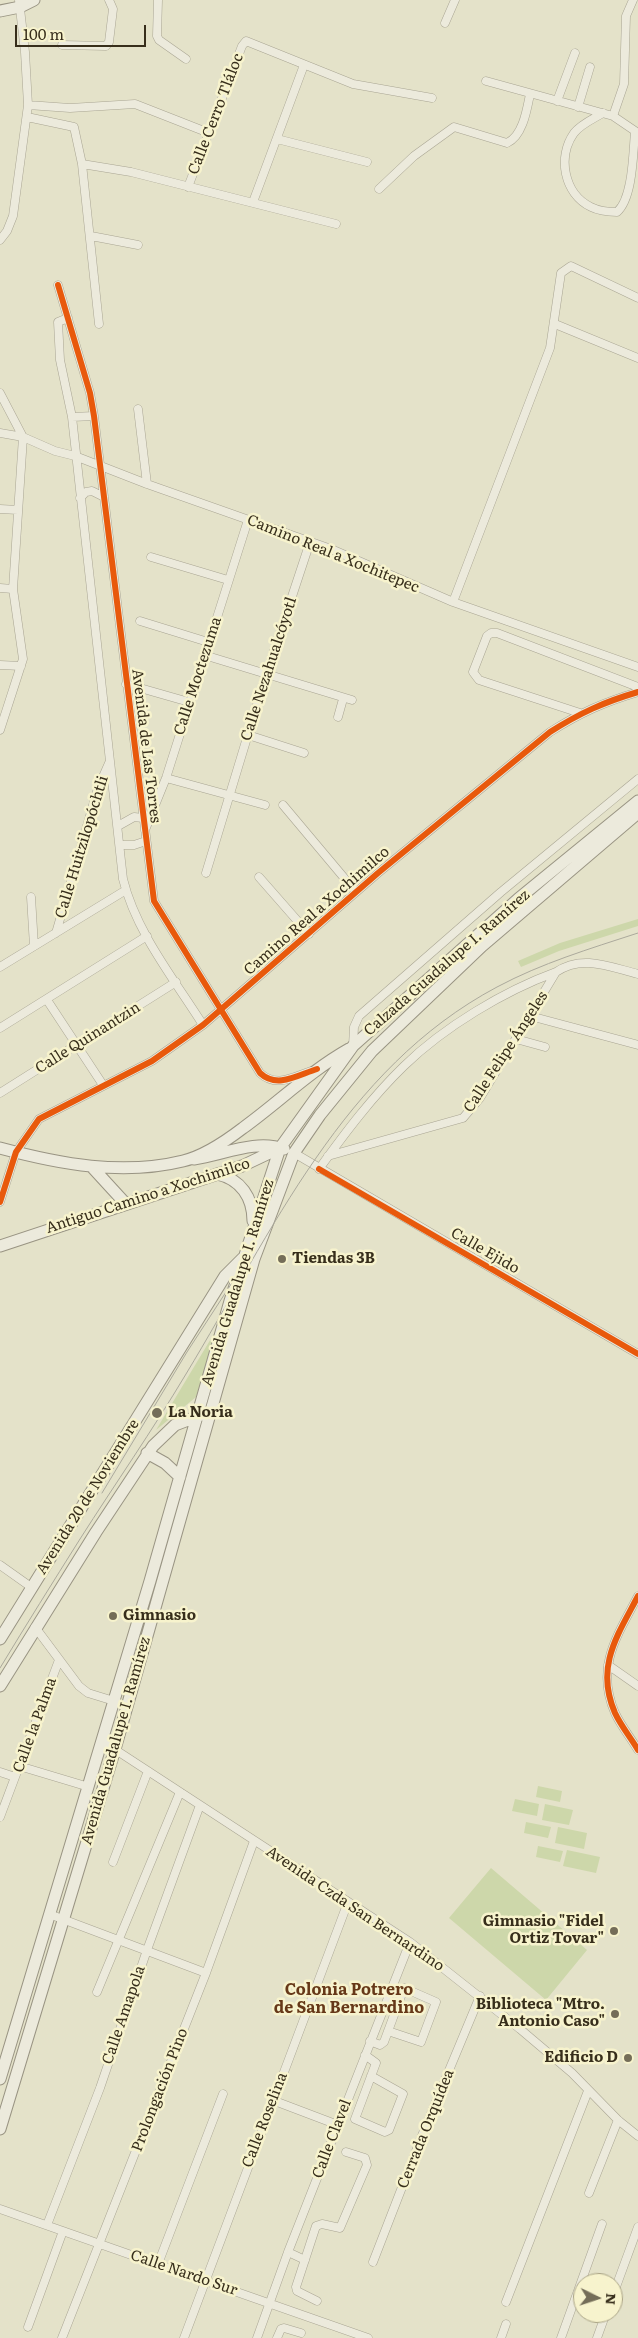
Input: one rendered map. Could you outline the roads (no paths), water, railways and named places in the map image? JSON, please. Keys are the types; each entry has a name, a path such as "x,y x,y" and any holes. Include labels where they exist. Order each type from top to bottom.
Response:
{"main road":[{"path":"0,11 34,0"},
{"name":"Calzada Guadalupe I. Ramírez","path":"280,1148 353,1046 518,899 638,801"},
{"name":"Calzada Guadalupe I. Ramírez","path":"294,1154 320,1115 372,1051 482,946 638,813"},
{"path":"185,1160 220,1144 242,1129 317,1069 353,1046"},
{"path":"0,1148 92,1167 141,1167 215,1157 256,1145 280,1148 294,1154"},
{"name":"Avenida Guadalupe I. Ramírez","path":"0,2079 89,1786 253,1228 280,1148"},
{"name":"Antiguo Camino a Xochimilco","path":"0,1246 242,1166 280,1148"},
{"name":"Avenida Guadalupe I. Ramírez","path":"0,2129 115,1748 260,1241 294,1154"},
{"path":"92,1167 126,1203"},
{"path":"218,1174 229,1176 250,1199 253,1213 253,1228"},
{"name":"Avenida 20 de Noviembre","path":"0,1639 225,1276 245,1256"},
{"name":"Avenida 20 de Noviembre","path":"0,1686 36,1627 157,1441 175,1425 210,1413"},
{"path":"148,1454 165,1463 180,1477"}],"street":[{"path":"62,45 106,46 109,42 113,8 109,0"},
{"path":"158,0 157,36 159,40 186,59"},
{"path":"444,24 455,0"},
{"path":"613,116 624,84 626,16 633,0"},
{"path":"0,240 7,231 13,216 28,105 20,4"},
{"name":"Calle Cerro Tláloc","path":"188,187 242,46 246,41 304,65"},
{"path":"557,101 575,53"},
{"path":"253,202 304,65 352,84 432,98"},
{"path":"578,107 590,67"},
{"path":"486,81 613,116 637,133 627,195 623,207 617,212 591,207 571,190 566,176 565,150 576,131 602,113"},
{"path":"379,188 414,156 454,127 507,142 512,140 518,133 530,94"},
{"path":"28,105 70,108 135,104 209,133"},
{"path":"26,117 74,127 82,164 92,236 99,324"},
{"path":"278,139 367,162"},
{"path":"82,164 131,172 336,224"},
{"path":"92,236 138,245"},
{"path":"453,602 550,348 561,273 571,266 638,298"},
{"name":"Avenida de Las Torres","path":"58,285 90,393 94,416 154,901 260,1073 266,1079 278,1082 317,1069"},
{"path":"68,318 58,322 58,343 72,417 126,890 130,903 147,936 203,1025"},
{"path":"554,324 638,358"},
{"path":"0,393 23,436 13,589 23,652 21,666 0,730"},
{"path":"138,409 148,484"},
{"path":"72,417 94,416"},
{"name":"Camino Real a Xochitepec","path":"0,434 23,436 39,445 75,456 310,542 453,602 638,667"},
{"path":"80,498 86,492 92,491 104,497"},
{"path":"0,509 18,510"},
{"name":"Calle Moctezuma","path":"145,832 166,778 248,520"},
{"name":"Calle Nezahualcóyotl","path":"206,873 266,674 310,542"},
{"path":"152,557 228,580"},
{"path":"0,588 13,589"},
{"path":"140,621 208,642"},
{"path":"580,713 479,680 475,677 473,672 487,636 491,633 497,633 638,687"},
{"path":"204,655 343,699 352,700"},
{"path":"0,665 21,666"},
{"path":"126,684 189,702"},
{"name":"Camino Real a Xochimilco","path":"0,1202 16,1152 39,1119 152,1061 203,1025 356,892 550,732 580,713 602,703 638,692"},
{"path":"338,717 343,699"},
{"path":"248,736 304,753"},
{"name":"Calle Huitzilopóchtli","path":"56,933 98,788 110,762"},
{"path":"166,778 266,805"},
{"path":"353,1046 354,1027 358,1016 501,892 638,779"},
{"path":"283,805 356,892"},
{"path":"118,826 134,817 143,818"},
{"path":"120,845 134,845 146,841"},
{"path":"259,877 309,934"},
{"path":"0,967 126,890"},
{"path":"31,897 34,946"},
{"path":"0,1028 147,936"},
{"path":"319,1169 355,1120 405,1065 454,1026 498,999 575,963 588,962 638,974"},
{"name":"Calle Felipe Ángeles","path":"328,1156 463,1118 480,1098 556,972"},
{"name":"Calle Quinantzin","path":"0,1093 176,982"},
{"path":"47,1000 75,1046 103,1085"},
{"path":"530,1016 638,1045"},
{"path":"516,1039 545,1047"},
{"name":"Calle Ejido","path":"294,1154 638,1354"},
{"path":"0,1565 31,1587"},
{"path":"638,1596 614,1642 608,1665 608,1691 616,1714 638,1750"},
{"path":"36,1627 59,1660 88,1694 114,1701"},
{"name":"Calle la Palma","path":"0,1817 59,1660"},
{"path":"608,1665 638,1686"},
{"name":"Avenida Czda San Bernardino","path":"102,1741 410,1942 480,1996 572,2074 618,2120 638,2136"},
{"path":"19,1766 89,1786"},
{"path":"113,1862 148,1771"},
{"path":"0,1772 15,1777"},
{"path":"98,1992 180,1792"},
{"name":"Calle Amapola","path":"47,2226 100,2088 147,1950 200,1805"},
{"name":"Prolongación Pino","path":"62,2338 206,1973 254,1841"},
{"name":"Calle Roselina","path":"184,2338 348,1902"},
{"path":"49,1914 206,1973"},
{"name":"Calle Clavel","path":"257,2338 364,2055 410,1942"},
{"path":"370,2041 382,2044 404,1988 436,2002 421,2042 388,2031"},
{"name":"Cerrada Orquídea","path":"374,2262 425,2128 480,1996"},
{"path":"364,2055 376,2063 371,2076 355,2119 385,2132 389,2130 403,2094 371,2076"},
{"path":"506,2302 588,2091"},
{"path":"158,2264 223,2094"},
{"path":"272,2100 338,2125"},
{"path":"589,2193 618,2120"},
{"path":"317,2301 296,2290 316,2226 322,2224 340,2228 367,2165 365,2158 346,2152"},
{"name":"Calle Nardo Sur","path":"0,2209 368,2338"},
{"path":"561,2338 602,2224"},
{"path":"621,2273 638,2227"},
{"path":"28,2327 63,2231"},
{"path":"288,2252 305,2260"},
{"path":"597,2338 602,2323"},
{"path":"501,2338 506,2324"},
{"path":"277,2338 281,2329 284,2328 301,2333"}],"tram line":[{"path":"0,1668 173,1395 282,1211 316,1158 354,1108 396,1062 443,1021 497,987 548,964 638,933"},
{"path":"102,1493 187,1352 239,1272"}],"place":[{"name":"Tiendas 3B","path":"282,1259"},
{"name":"La Noria","path":"157,1413"},
{"name":"Gimnasio","path":"113,1616"},
{"name":"Gimnasio \"Fidel Ortiz Tovar\"","path":"614,1931"},
{"name":"Biblioteca \"Mtro. Antonio Caso\"","path":"615,2014"},
{"name":"Edificio D","path":"628,2058"}],"district":[{"name":"Colonia Potrero de San Bernardino","path":"349,1999"}]}
